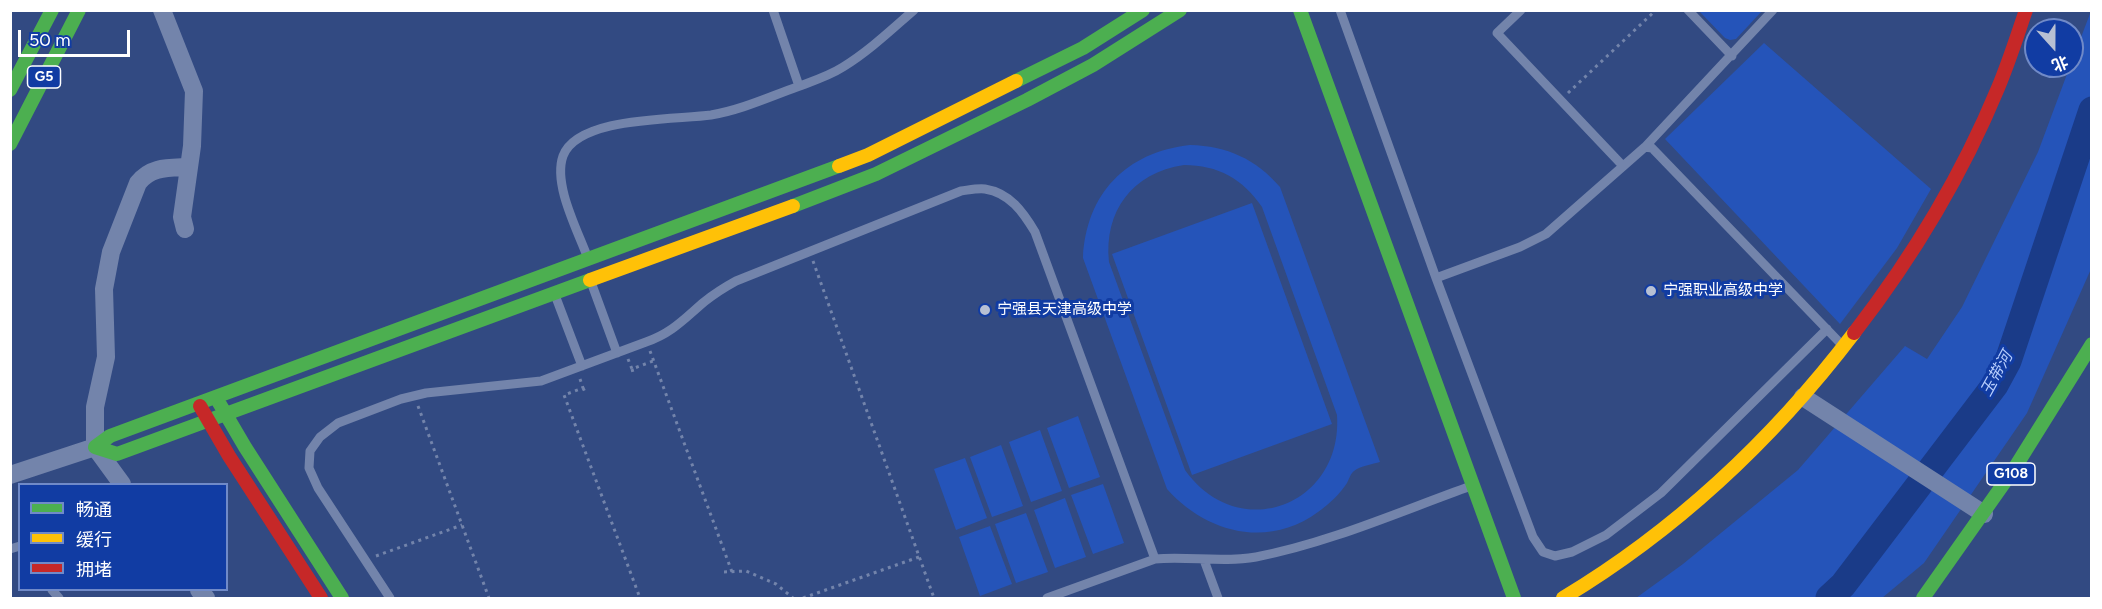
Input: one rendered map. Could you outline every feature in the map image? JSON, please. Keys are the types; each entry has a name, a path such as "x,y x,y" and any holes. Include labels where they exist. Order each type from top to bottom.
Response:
{"main road":[{"name":"G5","path":"10,90 52,10"},
{"name":"G5","path":"10,144 79,10"},
{"path":"95,447 110,435 868,155 1074,53 1143,10"},
{"path":"95,447 117,454 876,174 1093,65 1180,10"},
{"path":"1300,10 1514,598"},
{"path":"1563,598 1652,540 1727,474 1803,397 1845,348 1901,270 1959,171 1999,85 2026,10"},
{"name":"G108","path":"1923,598 2014,469 2091,344"},
{"path":"216,397 244,447 342,598"},
{"path":"199,403 229,456 321,598"}],"street":[{"path":"162,10 194,91 189,167 182,217 185,229"},
{"path":"121,483 95,447 95,407 106,357 104,289 111,252 142,178 158,168 189,167"},
{"path":"1803,397 1984,514"},
{"path":"10,475 95,447"}],"lane":[{"path":"773,10 799,86"},
{"path":"588,260 563,193 561,171 563,156 571,146 592,132 616,124 722,113 799,86 844,67 914,10"},
{"path":"1340,10 1436,278 1533,537 1543,552 1554,556 1572,552 1606,535 1661,493 1827,329"},
{"path":"1521,10 1497,33 1623,166"},
{"path":"1688,10 1731,56"},
{"path":"1436,278 1520,248 1546,234 1645,147 1773,10"},
{"path":"1645,147 1652,148 1845,348"},
{"path":"390,598 318,488 309,468 310,451 320,437 338,423 414,396 541,381 580,370 663,336 685,321 705,301 736,280 961,190 984,189 1003,195 1022,210 1035,232 1155,559"},
{"path":"590,280 617,353"},
{"path":"555,293 580,370"},
{"path":"1047,598 1155,559 1174,557 1223,561 1256,557 1310,544 1473,485"},
{"path":"1204,560 1218,598"}],"path":[{"path":"1560,100 1656,10"},
{"path":"809,251 934,598"},
{"path":"646,342 732,572"},
{"path":"627,357 634,376"},
{"path":"632,369 653,362"},
{"path":"580,370 586,394"},
{"path":"583,387 564,395 640,598"},
{"path":"414,396 489,598"},
{"path":"365,560 462,525"},
{"path":"803,598 919,557"},
{"path":"724,572 746,571 776,584 793,598"}],"shaded area":[{"path":"1699,11 1762,11 1736,39 1730,40 1725,38"},
{"path":"2091,11 2091,269 2027,413 1924,563 1882,598 1636,598 1683,564 1798,470 1905,346 1927,359 1962,307 2038,152 2066,78 2084,78 2084,29"},
{"path":"1764,43 1931,189 1897,248 1840,324 1665,139"},
{"path":"1190,145 1228,151 1251,162 1280,187 1380,462 1357,469 1334,499 1322,509 1299,523 1279,530 1259,533 1238,531 1219,525 1200,516 1167,489 1083,258 1092,214 1101,196 1129,167 1167,149","holes":["1184,165 1219,171 1238,181 1262,207 1337,415 1334,447 1323,473 1306,492 1283,505 1258,510 1232,506 1207,493 1185,470 1109,262 1111,226 1125,197 1150,176 1166,169"]},
{"path":"1252,203 1332,424 1192,475 1112,254"},
{"path":"1078,416 1100,477 1069,488 1047,428"},
{"path":"1040,430 1062,491 1031,502 1009,442"},
{"path":"1001,445 1023,506 992,517 970,457"},
{"path":"965,458 987,518 956,530 934,469"},
{"path":"1103,484 1124,543 1093,554 1071,495"},
{"path":"1065,498 1086,557 1055,568 1034,510"},
{"path":"1026,513 1048,572 1016,583 995,524"},
{"path":"990,526 1012,584 980,596 959,537"}],"waterway":[{"name":"玉带河","path":"1829,598 1843,585 1995,385 2008,361 2092,110"}],"traffic: fast":[{"path":"10,90 52,10"},
{"path":"10,144 79,10"},
{"path":"1016,81 1083,48 1143,10"},
{"path":"793,206 876,174 1027,100 1093,65 1180,10"},
{"path":"1300,10 1514,598"},
{"path":"95,447 110,436 839,166"},
{"path":"95,447 117,454 590,280"},
{"path":"1923,598 2014,469 2092,344"},
{"path":"218,401 342,598"}],"traffic: slow":[{"path":"839,166 868,155 1016,81"},
{"path":"590,280 793,206"},
{"path":"1563,598 1645,543 1721,479 1791,409 1854,333"}],"traffic: jam":[{"path":"1854,333 1916,245 1952,184 1998,88 2026,10"},
{"path":"200,406 229,456 321,598"}],"place":[{"name":"宁强职业高级中学","path":"1651,291"},
{"name":"宁强县天津高级中学","path":"985,310"}]}
